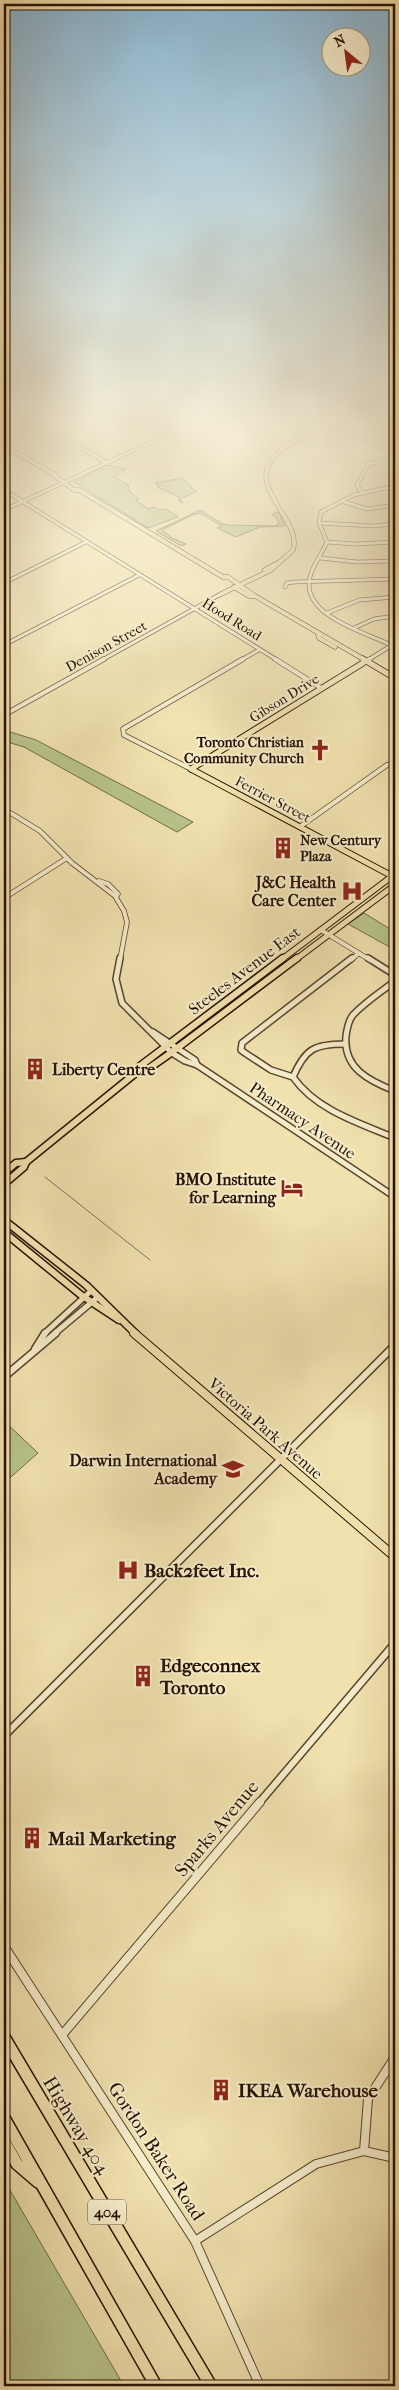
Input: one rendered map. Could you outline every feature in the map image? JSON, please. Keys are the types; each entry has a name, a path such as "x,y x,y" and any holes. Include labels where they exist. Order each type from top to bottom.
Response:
{"highway":[{"name":"Highway 404","path":"4,2037 211,2386"},
{"name":"404","path":"4,2118 156,2386"},
{"path":"4,2141 17,2164 42,2184"}],"main road":[{"path":"149,533 223,577 223,580 237,586 318,634 319,638 395,678"},
{"name":"Denison Street","path":"219,596 282,562 293,549 295,539 292,533"},
{"name":"Denison Street","path":"237,586 264,570"},
{"path":"365,662 395,683"},
{"name":"Gibson Drive","path":"191,769 365,662"},
{"name":"Ferrier Street","path":"191,769 394,876"},
{"name":"Steeles Avenue East","path":"138,1072 140,1066 168,1044 394,876"},
{"name":"Steeles Avenue East","path":"4,1184 24,1167 26,1162 138,1072 146,1071 175,1050 395,885"},
{"name":"Steeles Avenue East","path":"4,1173 16,1163 26,1162"},
{"name":"Victoria Park Avenue","path":"4,1220 118,1314 119,1320"},
{"name":"Victoria Park Avenue","path":"4,1232 91,1303 113,1319 119,1320 395,1557"}],"street":[{"name":"Hood Road","path":"71,533 321,688"},
{"path":"323,533 328,542"},
{"path":"4,582 86,542"},
{"path":"328,542 356,544 395,542"},
{"path":"328,542 311,574 309,582 314,604 354,628 393,646"},
{"path":"320,558 357,562 395,561"},
{"name":"Denison Street","path":"264,570 282,562"},
{"path":"4,645 139,575"},
{"path":"285,587 284,584 290,582 395,579"},
{"name":"Denison Street","path":"4,715 219,596"},
{"path":"327,613 359,600 395,597"},
{"path":"354,628 374,619 395,616"},
{"path":"365,662 393,646"},
{"name":"Ferrier Street","path":"191,769 124,735 123,730 258,650"},
{"path":"301,826 387,765 395,763"},
{"path":"4,809 39,830 67,858 4,898"},
{"name":"Pharmacy Avenue","path":"67,858 116,897 124,911 126,923 115,976 117,990 128,1012 153,1032 154,1036 168,1044 190,1064 197,1065 395,1196"},
{"path":"321,930 358,954 395,974"},
{"path":"358,954 242,1043 241,1050 271,1070 293,1077 300,1089 350,1121 395,1138"},
{"path":"395,981 350,1019 345,1044 345,1051 350,1063 362,1076 395,1091"},
{"path":"293,1077 303,1054 313,1047 325,1043 345,1044"},
{"path":"30,1356 47,1329 91,1291"},
{"path":"4,1378 62,1326 98,1297"},
{"path":"4,1736 395,1345"},
{"name":"Sparks Avenue","path":"62,2035 395,1643"},
{"name":"Gordon Baker Road","path":"4,1946 195,2241 260,2386"},
{"path":"364,2151 368,2099 395,2057"},
{"path":"195,2241 316,2164 364,2151 395,2158"}],"green space":[{"path":"159,533 165,533 186,544 181,546"},
{"path":"227,533 247,533 236,537"},
{"path":"4,730 36,740 193,822 177,832 24,747 4,741"},
{"path":"364,913 395,932 395,950 348,924"},
{"path":"4,1421 38,1453 4,1483 4,1451 10,1445 4,1439"},
{"path":"4,2180 124,2386 4,2386"}],"waterway":[{"path":"45,1177 150,1260"}],"place":[{"name":"Toronto Christian Community Church","path":"320,750"},
{"name":"New Century Plaza","path":"283,848"},
{"name":"J&C Health Care Center","path":"352,891"},
{"name":"Liberty Centre","path":"35,1069"},
{"name":"BMO Institute for Learning","path":"292,1188"},
{"name":"Darwin International Academy","path":"233,1469"},
{"name":"Back2feet Inc.","path":"128,1570"},
{"name":"Edgeconnex Toronto","path":"143,1676"},
{"name":"Mail Marketing","path":"32,1838"},
{"name":"IKEA Warehouse","path":"221,2090"}]}
